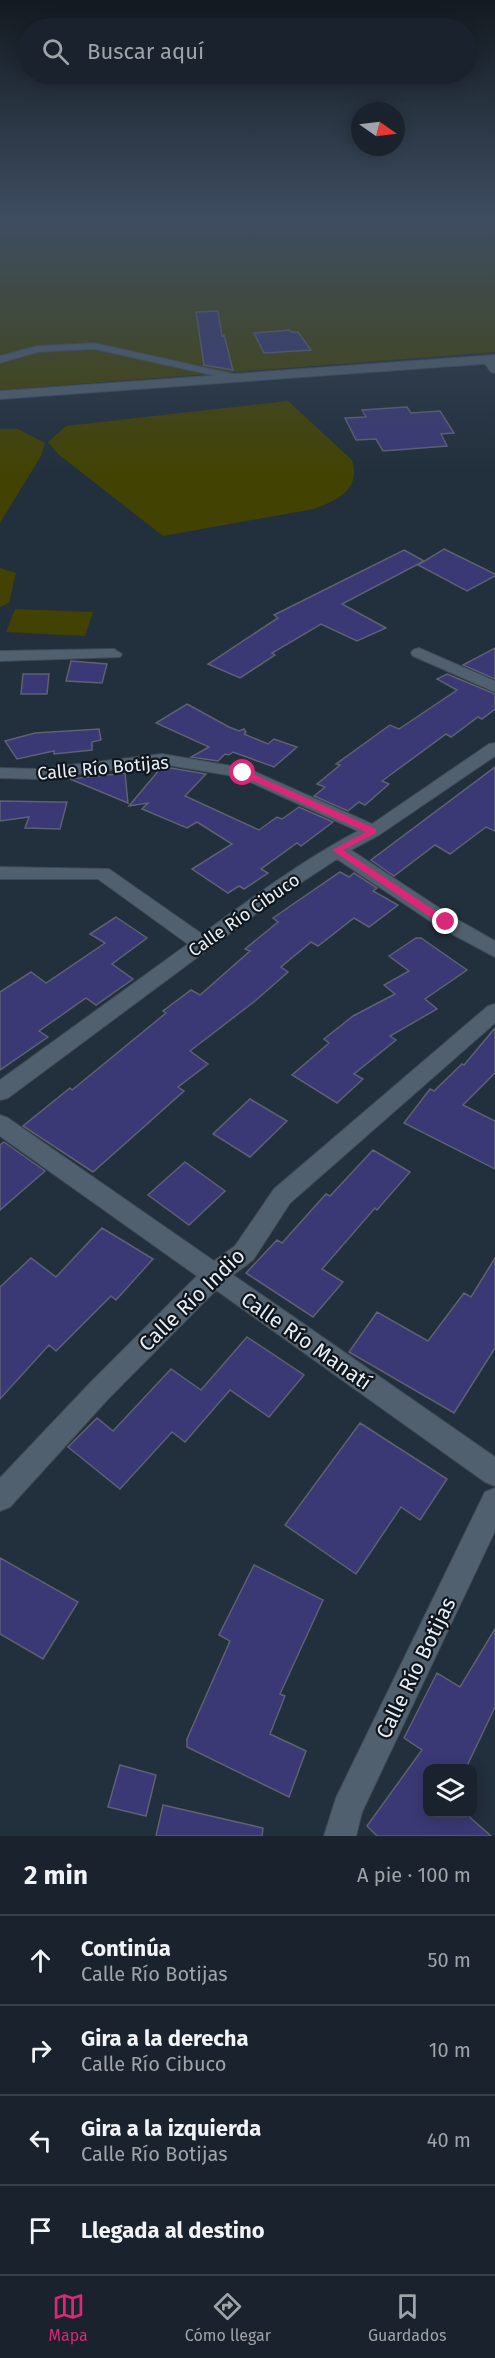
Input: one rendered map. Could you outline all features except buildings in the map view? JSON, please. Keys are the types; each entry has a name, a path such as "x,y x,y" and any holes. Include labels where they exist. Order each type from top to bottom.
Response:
{"street":[{"path":"0,360 37,348 94,345 234,377"},
{"path":"0,395 234,377 493,363"},
{"path":"419,653 495,687"},
{"path":"0,656 114,654"},
{"name":"Calle Río Cibuco","path":"0,1092 202,944 337,850 373,831 495,748"},
{"name":"Calle Río Botijas","path":"0,773 37,774 162,759 243,773 373,831"},
{"path":"337,850 446,922 495,950"},
{"path":"0,873 102,873 202,944"},
{"name":"Calle Río Indio","path":"0,1498 99,1391 213,1275 244,1253 282,1196 495,1011"},
{"name":"Calle Río Manatí","path":"0,1124 495,1473"},
{"name":"Calle Río Botijas","path":"340,1836 347,1809 495,1500"}],"shaded area":[{"path":"0,303 495,303 495,352 0,390"},
{"path":"288,401 352,460 353,479 345,492 331,502 314,509 163,536 58,454 48,442 66,426"},
{"path":"0,429 18,429 45,443 41,456 0,523"},
{"path":"0,568 16,573 9,603 0,607"},
{"path":"15,609 93,612 85,636 6,632"}],"route":[{"path":"243,773 373,831 337,850 446,922"}]}
